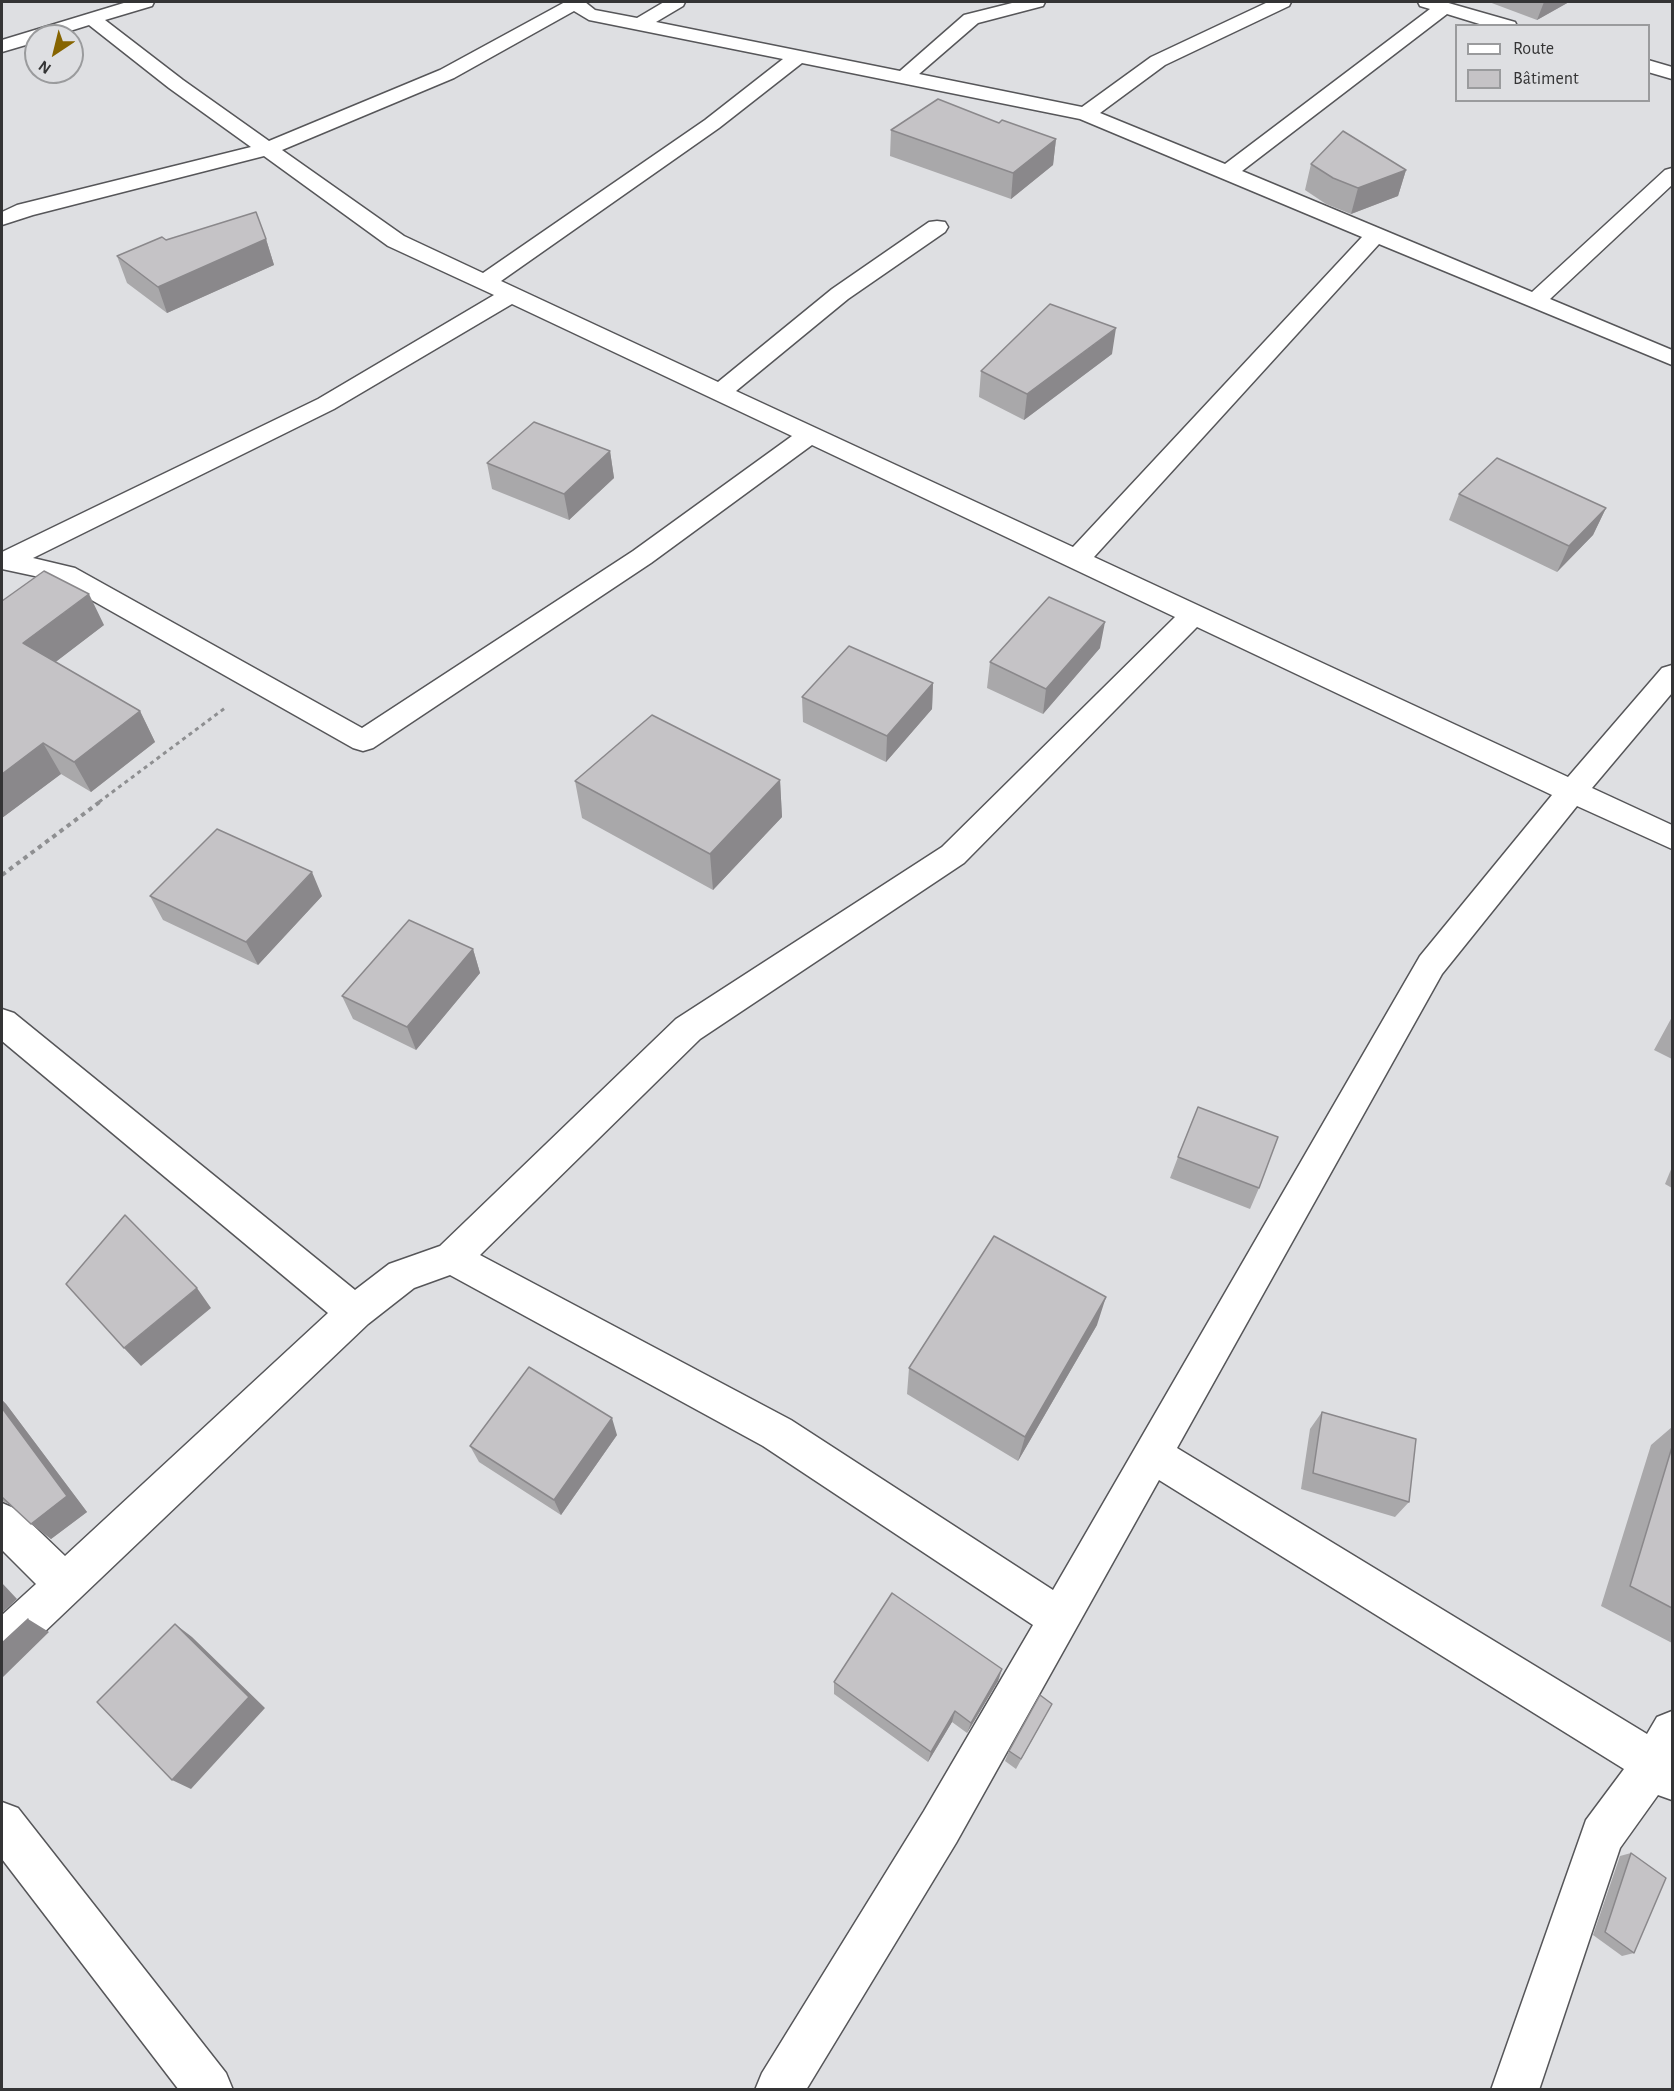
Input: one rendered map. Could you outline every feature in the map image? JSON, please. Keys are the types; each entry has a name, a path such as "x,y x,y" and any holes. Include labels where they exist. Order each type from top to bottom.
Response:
{"street":[{"path":"2,27 9,43 145,2"},
{"path":"2,219 25,210 267,149 447,74 575,2 589,14 1086,114 1672,357"},
{"path":"640,24 676,2"},
{"path":"904,78 971,19 1036,2"},
{"path":"1086,114 1158,61 1282,2"},
{"path":"1227,173 1435,4 1501,24"},
{"path":"91,18 176,84 396,241 1672,838"},
{"path":"485,282 712,124 799,56"},
{"path":"1650,67 1672,73"},
{"path":"1536,300 1672,174"},
{"path":"720,392 840,294 937,227"},
{"path":"1077,560 1376,234"},
{"path":"3,560 326,404 511,295"},
{"path":"3,560 66,574 363,741 642,557 810,435"},
{"path":"2,1643 355,1312 402,1276 452,1258 688,1029 953,855 1194,614"},
{"path":"779,2090 940,1827 1431,965 1572,791 1672,675"},
{"path":"2,1022 355,1312"},
{"path":"452,1258 777,1433 1059,1618"},
{"path":"1153,1455 1667,1758 1602,1836 1515,2090"},
{"path":"2,1523 64,1583"},
{"path":"2,1824 209,2090"}],"path":[{"path":"2,875 260,683"}],"building":[{"path":"938,99 999,123 1002,120 1056,139 1013,173 891,130"},
{"path":"1343,131 1406,170 1358,188 1333,178 1311,164"},
{"path":"256,212 266,239 158,287 117,256 162,237 166,240"},
{"path":"1050,304 1116,328 1027,394 981,371"},
{"path":"534,422 610,451 564,494 487,463"},
{"path":"1497,458 1606,508 1569,546 1459,494"},
{"path":"44,571 89,594 23,643 140,711 74,762 43,743 2,774 2,601"},
{"path":"1049,597 1105,622 1046,689 990,662"},
{"path":"849,646 933,683 887,736 802,697"},
{"path":"652,715 780,780 710,854 575,781"},
{"path":"217,829 312,872 246,942 150,896"},
{"path":"409,920 473,949 407,1027 342,996"},
{"path":"1198,1107 1278,1137 1259,1188 1178,1157"},
{"path":"125,1215 197,1288 124,1348 66,1284"},
{"path":"994,1236 1106,1297 1025,1437 909,1368"},
{"path":"529,1367 612,1418 554,1500 470,1446"},
{"path":"2,1408 67,1496 31,1524 2,1497"},
{"path":"1322,1412 1416,1439 1409,1502 1313,1473"},
{"path":"1672,1447 1672,1608 1630,1586"},
{"path":"892,1593 1002,1669 971,1723 955,1711 931,1752 834,1682"},
{"path":"175,1624 249,1697 172,1780 97,1702"},
{"path":"1040,1695 1052,1704 1021,1759 1009,1751"},
{"path":"1631,1853 1666,1878 1634,1953 1605,1932"}]}
